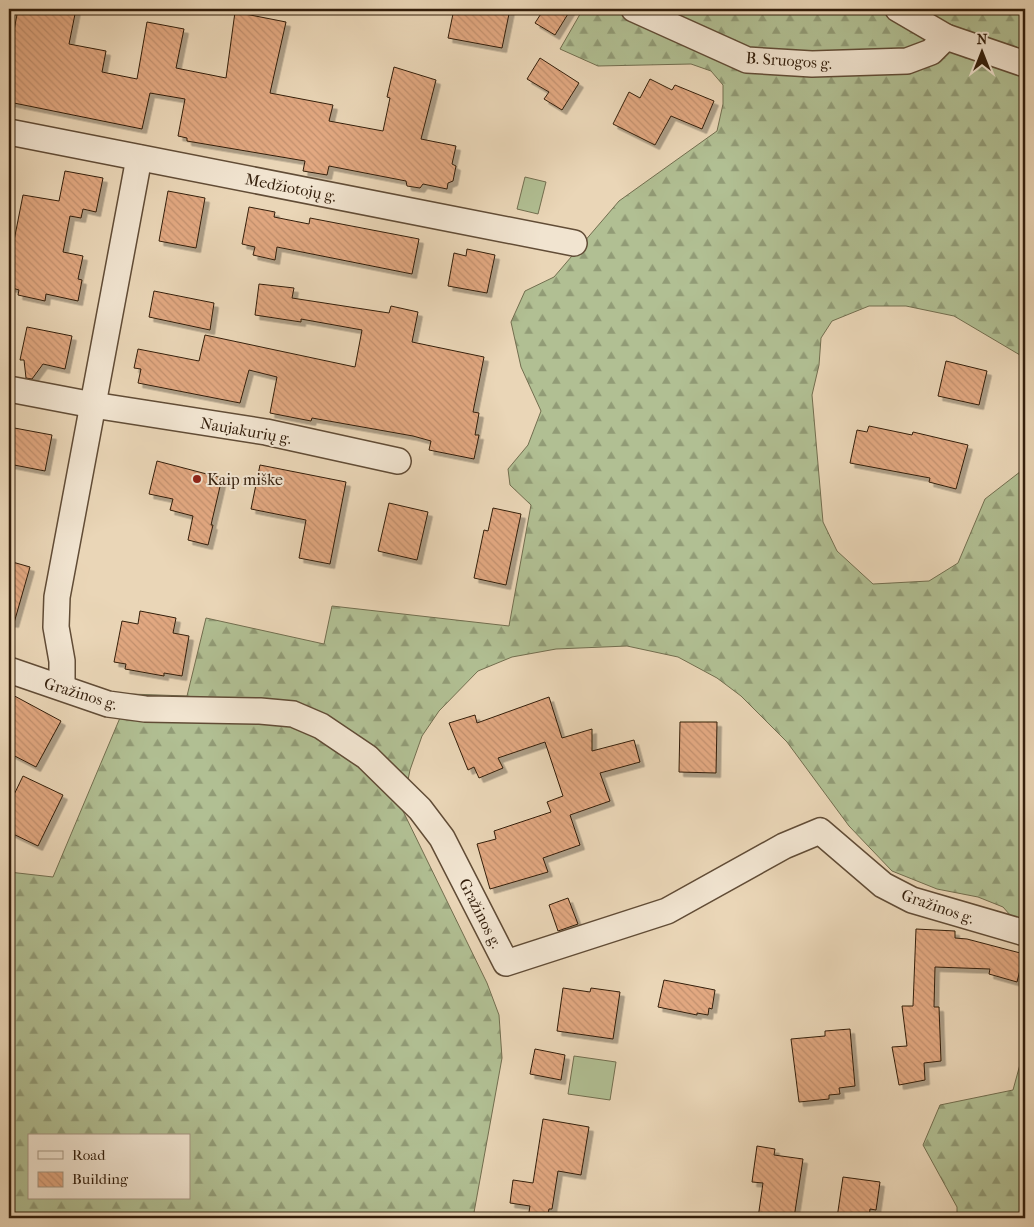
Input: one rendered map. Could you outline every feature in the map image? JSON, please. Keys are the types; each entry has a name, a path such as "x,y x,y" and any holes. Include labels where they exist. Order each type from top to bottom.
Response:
{"street":[{"name":"B. Sruogos g.","path":"634,9 748,60 812,64 907,61 931,52 946,37"},
{"path":"898,9 946,37 1025,64"},
{"name":"Medžiotojų g.","path":"9,132 574,243"},
{"path":"62,688 62,661 56,627 57,597 139,158"},
{"name":"Naujakurių g.","path":"9,388 93,405 266,432 398,461"},
{"name":"Gražinos g.","path":"9,670 108,704 145,709 260,711 293,714 321,726 367,757 420,809 442,838 506,963 667,911 784,846 820,831 883,885 912,900 1025,933"}],"green space":[{"path":"583,9 1025,9 1025,358 954,316 906,306 869,306 832,321 821,338 819,365 812,395 823,522 837,551 873,584 929,581 958,563 985,499 1025,468 1025,932 1003,907 978,897 937,889 892,871 849,826 787,742 741,696 717,678 678,657 627,646 556,649 512,657 478,671 439,711 422,736 410,770 402,809 487,983 499,1015 502,1058 473,1218 9,1218 9,872 53,877 130,694 187,696 206,618 324,644 332,606 509,626 531,505 510,485 508,469 528,445 541,411 521,367 511,322 525,291 554,277 619,201 717,131 723,104 723,85 711,71 691,64 598,66 560,49"},
{"path":"525,177 546,182 538,214 517,209"},
{"path":"1025,1046 1025,1218 957,1218 957,1207 923,1145 940,1105 1013,1090"},
{"path":"574,1056 616,1062 610,1100 568,1094"}],"building":[{"path":"18,9 76,9 69,44 106,51 102,72 137,79 147,22 184,29 176,68 226,78 235,12 286,22 270,93 333,105 329,121 383,131 390,98 387,97 394,67 436,80 421,139 456,146 452,164 456,166 453,181 448,183 447,189 423,184 420,188 407,186 406,181 329,166 327,175 303,171 305,161 187,141 187,138 178,136 185,99 150,93 142,129 9,102 9,58"},
{"path":"454,9 510,9 502,48 448,38"},
{"path":"544,9 571,9 555,35 535,23"},
{"path":"540,58 579,83 562,110 544,99 549,92 527,79"},
{"path":"650,79 672,90 675,85 714,101 702,129 671,116 655,145 613,124 629,92 640,98"},
{"path":"65,171 103,178 96,212 83,209 81,218 70,216 63,252 83,256 78,279 82,280 78,301 46,294 45,301 18,295 19,290 9,287 9,266 23,195 59,201"},
{"path":"168,191 205,198 196,248 159,241"},
{"path":"249,207 275,212 274,217 309,224 310,218 419,239 412,274 277,247 275,260 253,255 255,247 242,244"},
{"path":"467,249 495,255 487,293 448,286 454,253 466,256"},
{"path":"259,284 294,288 292,298 389,313 391,306 418,312 412,342 484,357 473,412 479,413 475,435 479,435 474,459 429,450 431,441 413,436 312,418 311,421 270,413 277,377 249,370 240,403 138,383 141,369 134,368 138,349 199,361 205,335 355,367 362,330 301,319 301,322 255,315"},
{"path":"154,291 214,303 210,330 149,317"},
{"path":"27,327 72,336 65,369 43,364 32,379 26,378 24,360 20,360"},
{"path":"946,361 987,371 979,405 938,396"},
{"path":"869,426 912,435 913,432 968,445 956,489 929,482 930,478 850,463 857,430 867,432"},
{"path":"9,427 52,435 45,471 9,464"},
{"path":"157,461 222,478 208,545 188,540 193,516 170,510 173,499 149,494"},
{"path":"260,465 346,482 330,564 299,558 306,520 251,509"},
{"path":"389,503 428,512 417,560 378,551"},
{"path":"493,508 521,514 506,585 474,578 484,530 488,531"},
{"path":"9,561 30,567 14,623 9,622"},
{"path":"140,611 176,618 173,633 189,636 182,676 164,673 164,676 125,669 126,664 114,662 122,621 138,624"},
{"path":"9,693 61,721 36,767 9,753"},
{"path":"549,697 562,738 592,729 592,751 634,740 640,762 600,773 610,801 570,815 580,845 543,858 548,872 490,889 477,844 496,839 494,831 551,812 547,802 563,796 545,742 498,758 503,768 479,778 474,767 468,770 449,723 475,715 477,723"},
{"path":"680,722 717,722 716,773 679,772"},
{"path":"23,776 63,795 38,846 9,832 9,805"},
{"path":"568,898 578,924 558,931 549,905"},
{"path":"916,929 955,931 955,938 967,939 1024,954 1017,982 989,974 990,969 935,967 934,1007 939,1007 941,1061 924,1063 925,1080 899,1085 892,1047 907,1046 902,1006 913,1006"},
{"path":"664,980 715,990 712,1009 709,1008 708,1015 697,1013 697,1015 658,1007"},
{"path":"563,988 590,992 591,988 620,992 613,1039 557,1031"},
{"path":"850,1029 855,1086 839,1088 840,1094 829,1095 829,1099 799,1102 791,1039 825,1036 825,1031"},
{"path":"535,1049 565,1055 561,1080 530,1074"},
{"path":"543,1119 589,1127 581,1175 558,1171 552,1209 549,1209 547,1218 528,1218 530,1206 510,1203 513,1180 533,1183"},
{"path":"757,1146 775,1149 774,1155 803,1159 794,1218 758,1218 763,1183 752,1182"},
{"path":"843,1177 880,1182 876,1210 870,1209 869,1218 837,1218"}],"place":[{"name":"Kaip miške","path":"197,479"}]}
